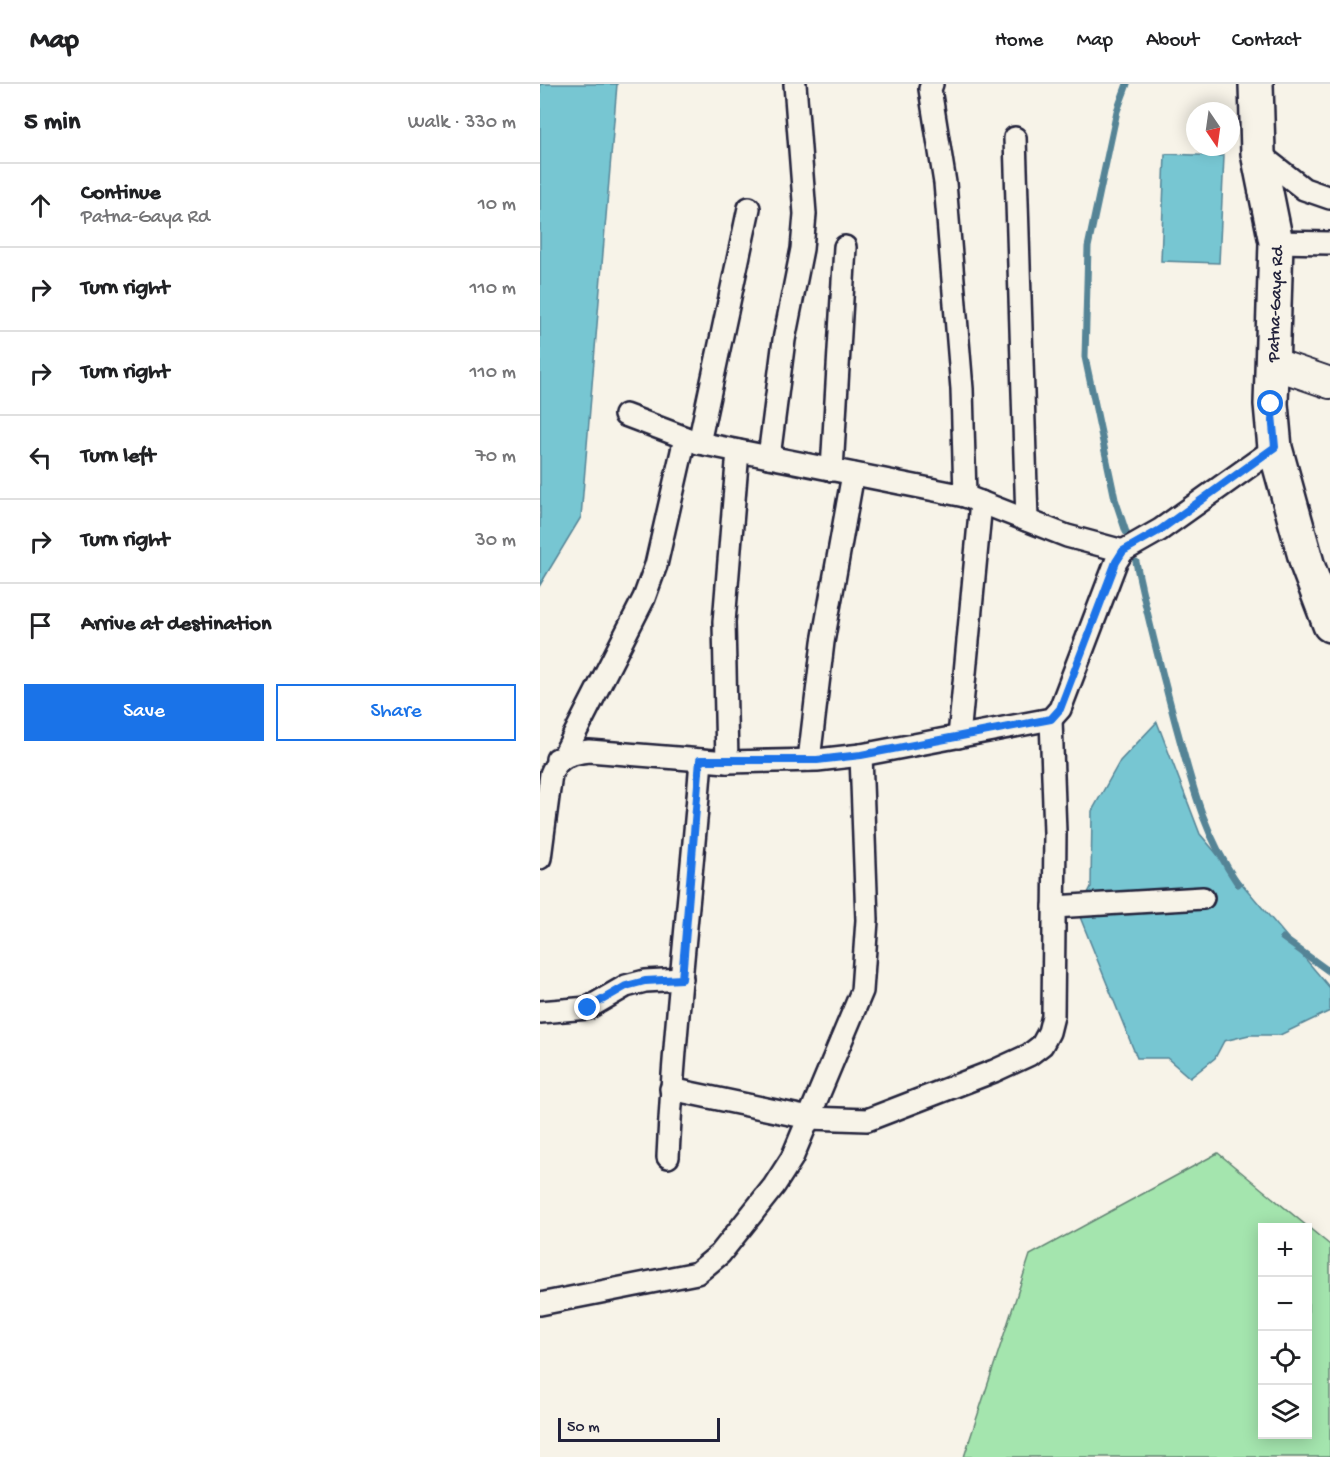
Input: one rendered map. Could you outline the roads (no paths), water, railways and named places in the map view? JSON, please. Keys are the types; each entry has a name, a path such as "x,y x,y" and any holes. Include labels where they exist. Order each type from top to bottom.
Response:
{"main road":[{"name":"Patna-Gaya Rd","path":"1256,84 1258,153 1276,242 1271,404 1275,447 1308,567 1330,625"}],"street":[{"path":"769,457 784,340 802,249 805,214 795,84"},
{"path":"929,86 947,206 973,499 959,737"},
{"path":"1015,138 1027,520"},
{"path":"1258,153 1304,189 1330,198"},
{"path":"540,858 551,774 555,764 563,757 644,598 656,565 692,440 748,208"},
{"path":"1276,242 1330,243"},
{"path":"832,470 845,247"},
{"path":"1272,363 1330,383"},
{"path":"625,415 692,440 973,499 1067,536 1123,551"},
{"path":"540,764 589,751 728,762 809,760 861,755 1051,719 1060,709 1116,562 1123,551 1160,530 1275,447"},
{"path":"728,762 724,622 738,451"},
{"path":"809,760 823,642 853,474"},
{"path":"671,1089 809,1118 867,1120 994,1071 1029,1055 1042,1045 1049,1032 1053,1016 1055,833 1051,719"},
{"path":"540,1304 697,1273 720,1254 774,1186 792,1158 862,991 867,920 861,755"},
{"path":"668,1157 671,1089 700,760"},
{"path":"1054,908 1203,898"},
{"path":"540,1012 588,1008 626,986 645,981 682,979"}],"water":[{"path":"540,84 617,84 581,517 540,585"},
{"path":"1165,154 1224,156 1219,263 1161,261"},
{"path":"1157,722 1200,834 1330,988 1330,1011 1280,1035 1249,1035 1224,1041 1215,1058 1190,1078 1167,1058 1137,1058 1078,912 1091,887 1092,811 1120,761"}],"waterway":[{"path":"1126,532 1115,499 1085,357 1088,247 1117,111 1127,84"},
{"path":"1136,562 1159,662 1199,806 1215,845 1238,884"},
{"path":"1283,938 1330,972"}]}
